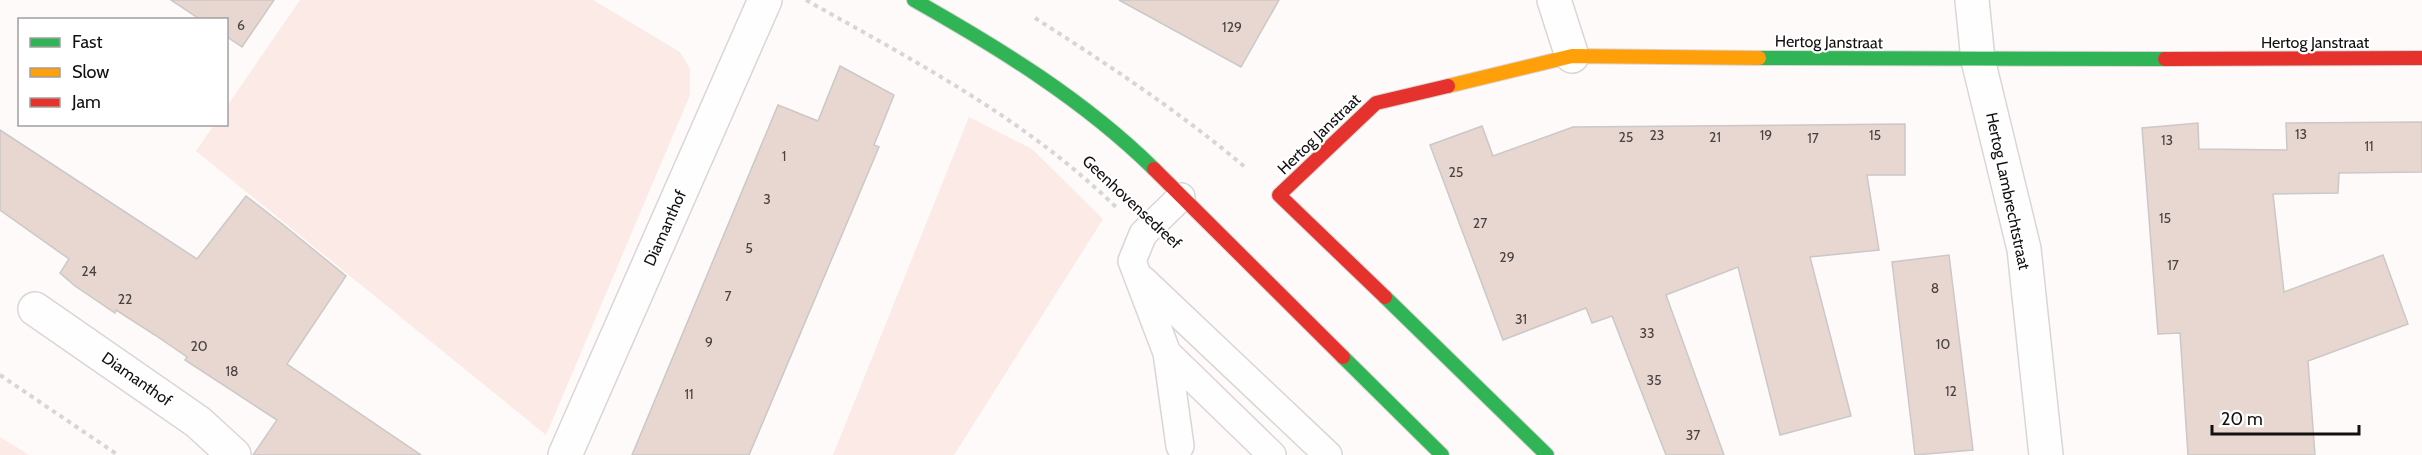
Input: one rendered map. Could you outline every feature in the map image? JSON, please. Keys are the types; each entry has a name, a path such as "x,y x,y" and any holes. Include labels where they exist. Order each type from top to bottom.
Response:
{"street":[{"name":"Diamanthof","path":"565,455 765,0"},
{"path":"914,0 994,45 1116,132 1442,455"},
{"path":"1554,0 1572,56"},
{"name":"Hertog Lambrechtstraat","path":"1972,0 1978,60 2024,249 2046,455"},
{"name":"Hertog Janstraat","path":"1279,195 1376,103 1572,56 1978,60 2422,58"},
{"path":"1279,195 1547,455"},
{"name":"Diamanthof","path":"35,309 198,422 234,455"}],"lane":[{"path":"1180,446 1167,353 1132,261 1143,234 1181,197"},
{"path":"1138,275 1328,455"},
{"path":"1167,353 1272,455"}],"path":[{"name":"Geenhovensedreef","path":"806,0 962,87 1080,172 1143,234"},
{"path":"1026,12 1112,67 1205,134 1279,195"},
{"path":"0,375 118,455"}],"shaded area":[{"path":"300,0 593,0 680,52 690,69 690,95 546,435 196,151 213,126 228,126 228,105"},
{"path":"969,117 1032,149 1103,219 954,455 833,455"},
{"path":"0,437 29,455 0,455"}],"building":[{"path":"171,0 274,0 242,47 228,37 228,18 198,18"},
{"path":"1119,0 1279,0 1241,67"},
{"path":"840,66 894,95 874,145 879,147 749,455 632,455 778,105 818,121"},
{"path":"2422,122 2422,172 2339,173 2338,193 2273,194 2284,292 2383,255 2408,324 2308,361 2315,455 2188,455 2180,333 2158,334 2142,128 2198,123 2199,149 2287,150 2286,123"},
{"path":"1905,124 1905,175 1867,175 1879,250 1810,257 1851,416 1780,435 1738,267 1666,295 1724,455 1666,455 1612,316 1592,323 1586,308 1503,340 1430,145 1482,126 1493,156 1573,127"},
{"path":"0,130 197,259 246,196 281,223 346,276 287,364 421,455 253,455 277,420 185,360 187,357 155,335 116,310 115,313 75,286 60,273 69,259 0,210"},
{"path":"1949,255 1973,450 1915,455 1892,262"}],"traffic: fast":[{"path":"914,0 1009,56 1070,98 1099,120 1154,169"},
{"path":"1759,58 2165,59"},
{"path":"1385,297 1547,455"},
{"path":"1343,357 1442,455"}],"traffic: slow":[{"path":"1448,86 1572,56 1759,58"}],"traffic: jam":[{"path":"2165,59 2422,58"},
{"path":"1385,297 1279,195 1376,103 1448,86"},
{"path":"1154,169 1343,357"}]}
